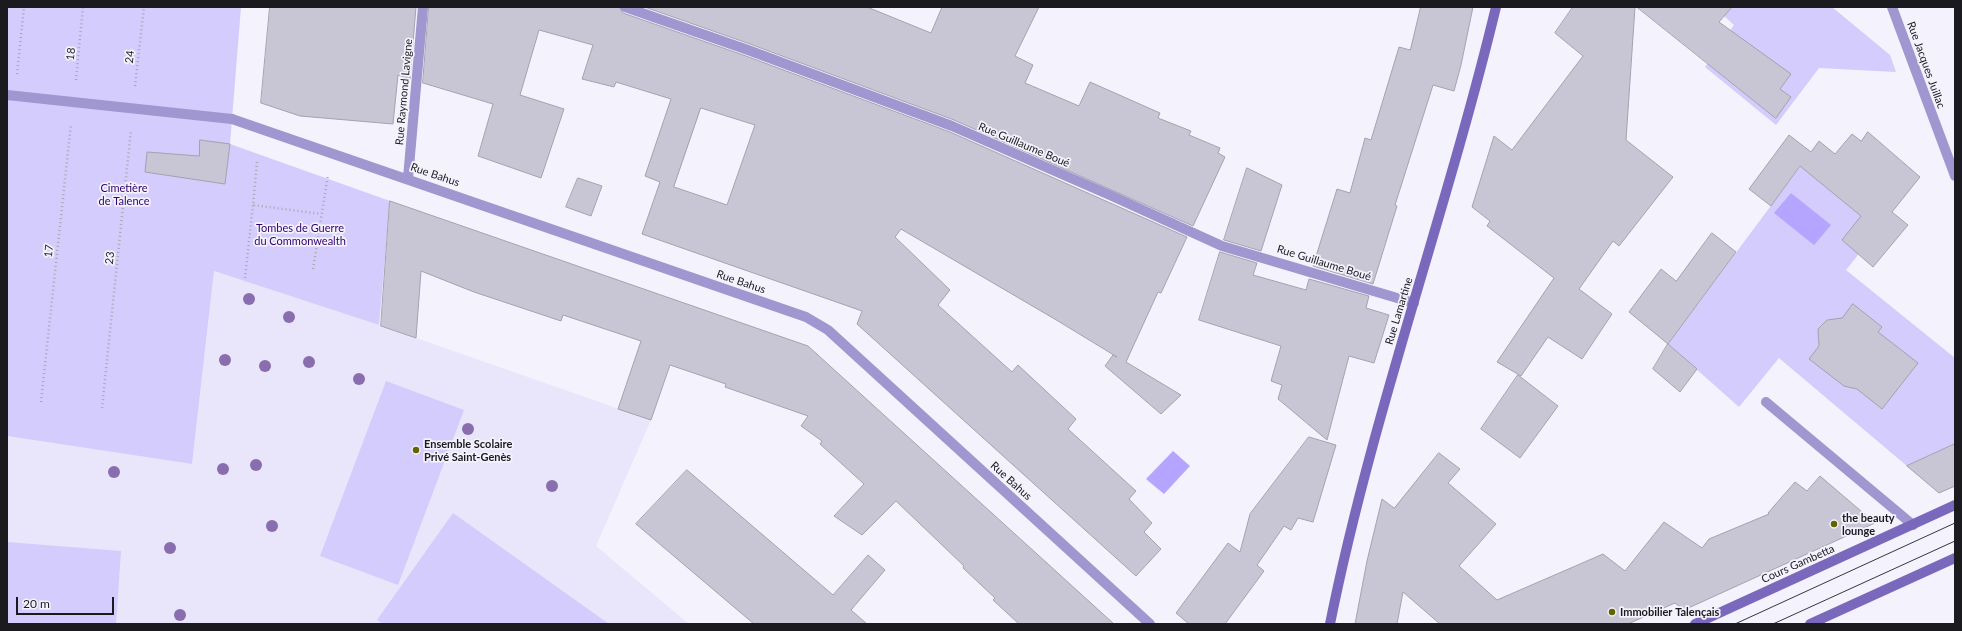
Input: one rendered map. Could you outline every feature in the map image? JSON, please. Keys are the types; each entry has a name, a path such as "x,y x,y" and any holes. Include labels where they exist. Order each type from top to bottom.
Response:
{"street":[{"name":"Rue Raymond Lavigne","path":"408,178 423,7"},
{"name":"Rue Guillaume Boué","path":"625,7 748,50 952,126 1222,246 1414,303"},
{"name":"Rue Lamartine","path":"1330,624 1358,497 1386,395 1475,96 1496,7"},
{"name":"Rue Jacques Juillac","path":"1892,7 1955,176"},
{"name":"Rue Bahus","path":"11,96 232,119 408,178 806,317 828,330 1150,624"},
{"path":"1766,402 1913,525"},
{"name":"Cours Gambetta","path":"1695,624 1955,505"},
{"path":"1810,624 1955,558"}],"path":[{"path":"11,96 24,7"},
{"name":"18","path":"74,102 83,7"},
{"name":"24","path":"133,108 144,7"},
{"name":"17","path":"41,402 74,102"},
{"name":"23","path":"102,408 133,108"},
{"path":"313,269 327,179 335,154"},
{"path":"245,278 257,162"},
{"path":"253,205 322,214"}],"shaded area":[{"path":"1791,193 1831,225 1814,245 1774,213"},
{"name":"Ensemble Scolaire Privé Saint-Genès","path":"214,271 379,325 651,420 596,546 689,624 7,624 7,436 192,464"},
{"path":"1173,451 1190,466 1164,494 1146,479"}],"green space":[{"name":"Cimetière de Talence","path":"7,7 241,7 230,144 390,201 379,325 214,271 192,464 7,436"},
{"path":"1714,7 1832,7 1890,55 1896,72 1819,68 1776,125 1705,67 1734,25"},
{"path":"1802,164 1892,212 1846,270 1955,358 1955,486 1939,493 1779,358 1739,407 1668,344"},
{"path":"386,381 464,410 398,585 320,556"},
{"path":"453,513 609,624 383,624 377,620"},
{"path":"7,542 121,551 116,624 7,624"}],"building":[{"path":"270,7 416,7 410,79 398,75 393,124 300,116 261,103"},
{"path":"429,7 619,7 623,13 746,56 950,132 1187,237 1161,293 1158,292 1126,362 1181,395 1161,414 1105,366 1113,355 1117,357 901,229 895,237 950,290 938,305 1012,372 1018,365 1076,419 1068,429 1136,491 1129,499 1152,523 1144,532 1161,549 1136,576 857,324 862,311 642,234 660,182 645,176 671,99 616,82 614,87 582,79 593,45 539,30 520,95 564,109 541,178 478,156 493,104 423,83","holes":["701,108 755,125 727,205 674,187"]},
{"path":"645,7 867,7 931,33 942,7 1039,7 1015,56 1033,65 1025,83 1079,106 1090,82 1160,113 1158,118 1191,131 1189,135 1220,148 1218,153 1225,157 1193,226 954,120 750,44"},
{"path":"1421,7 1473,7 1454,91 1433,85 1395,205 1397,206 1373,284 1313,266 1337,189 1350,193 1365,138 1371,140 1399,47 1410,50"},
{"path":"1573,7 1635,7 1626,140 1673,177 1619,246 1613,241 1579,289 1612,314 1582,359 1548,337 1521,376 1497,362 1554,278 1487,226 1490,221 1472,207 1494,136 1512,150 1583,56 1555,33"},
{"path":"1637,7 1732,7 1719,22 1791,74 1780,89 1791,97 1776,118"},
{"path":"1868,132 1920,177 1892,212 1908,225 1873,267 1842,240 1861,216 1800,166 1771,206 1749,189 1789,135 1811,152 1819,141 1835,154 1852,134 1861,141"},
{"path":"200,140 230,144 225,184 145,172 147,152 199,156"},
{"path":"1247,168 1282,185 1261,251 1224,240"},
{"path":"578,178 602,186 591,216 566,207"},
{"path":"390,201 808,346 1114,624 1019,624 993,600 995,598 963,568 964,566 896,501 862,535 834,516 864,484 820,444 822,441 801,426 808,416 725,387 726,384 670,365 651,420 618,409 641,341 563,315 561,321 474,292 421,271 416,338 381,326"},
{"path":"1712,233 1736,252 1668,344 1629,312 1661,269 1676,281"},
{"path":"1220,252 1257,263 1253,275 1306,290 1309,279 1369,296 1366,308 1389,315 1374,363 1349,356 1327,440 1278,399 1282,385 1271,381 1281,346 1199,320"},
{"path":"1853,304 1882,327 1878,332 1918,363 1882,409 1857,389 1844,386 1809,359 1819,346 1818,329 1827,320 1842,318"},
{"path":"1668,344 1697,369 1680,392 1653,369"},
{"path":"1518,375 1558,406 1520,458 1481,429"},
{"path":"1309,437 1336,445 1313,522 1298,518 1291,530 1284,526 1257,565 1264,571 1225,624 1189,624 1176,613 1228,543 1240,552 1250,514"},
{"path":"1955,444 1955,486 1939,493 1907,466"},
{"path":"1439,453 1460,469 1448,483 1496,524 1459,566 1497,600 1603,554 1625,571 1664,522 1702,548 1709,539 1769,514 1768,513 1795,482 1807,491 1820,476 1875,523 1684,610 1675,603 1628,624 1440,624 1403,592 1397,624 1355,624 1367,561 1382,499 1394,508"},
{"path":"687,470 833,595 868,555 885,570 851,610 867,624 754,624 636,524"}],"tram line":[{"path":"1735,624 1955,523"},
{"path":"1773,624 1955,541"}],"place":[{"name":"Ensemble Scolaire Privé Saint-Genès","path":"416,450"},
{"name":"the beauty lounge","path":"1834,524"},
{"name":"Immobilier Talençais","path":"1612,612"}],"park label":[{"name":"Tombes de Guerre du Commonwealth","path":"300,234"}]}
